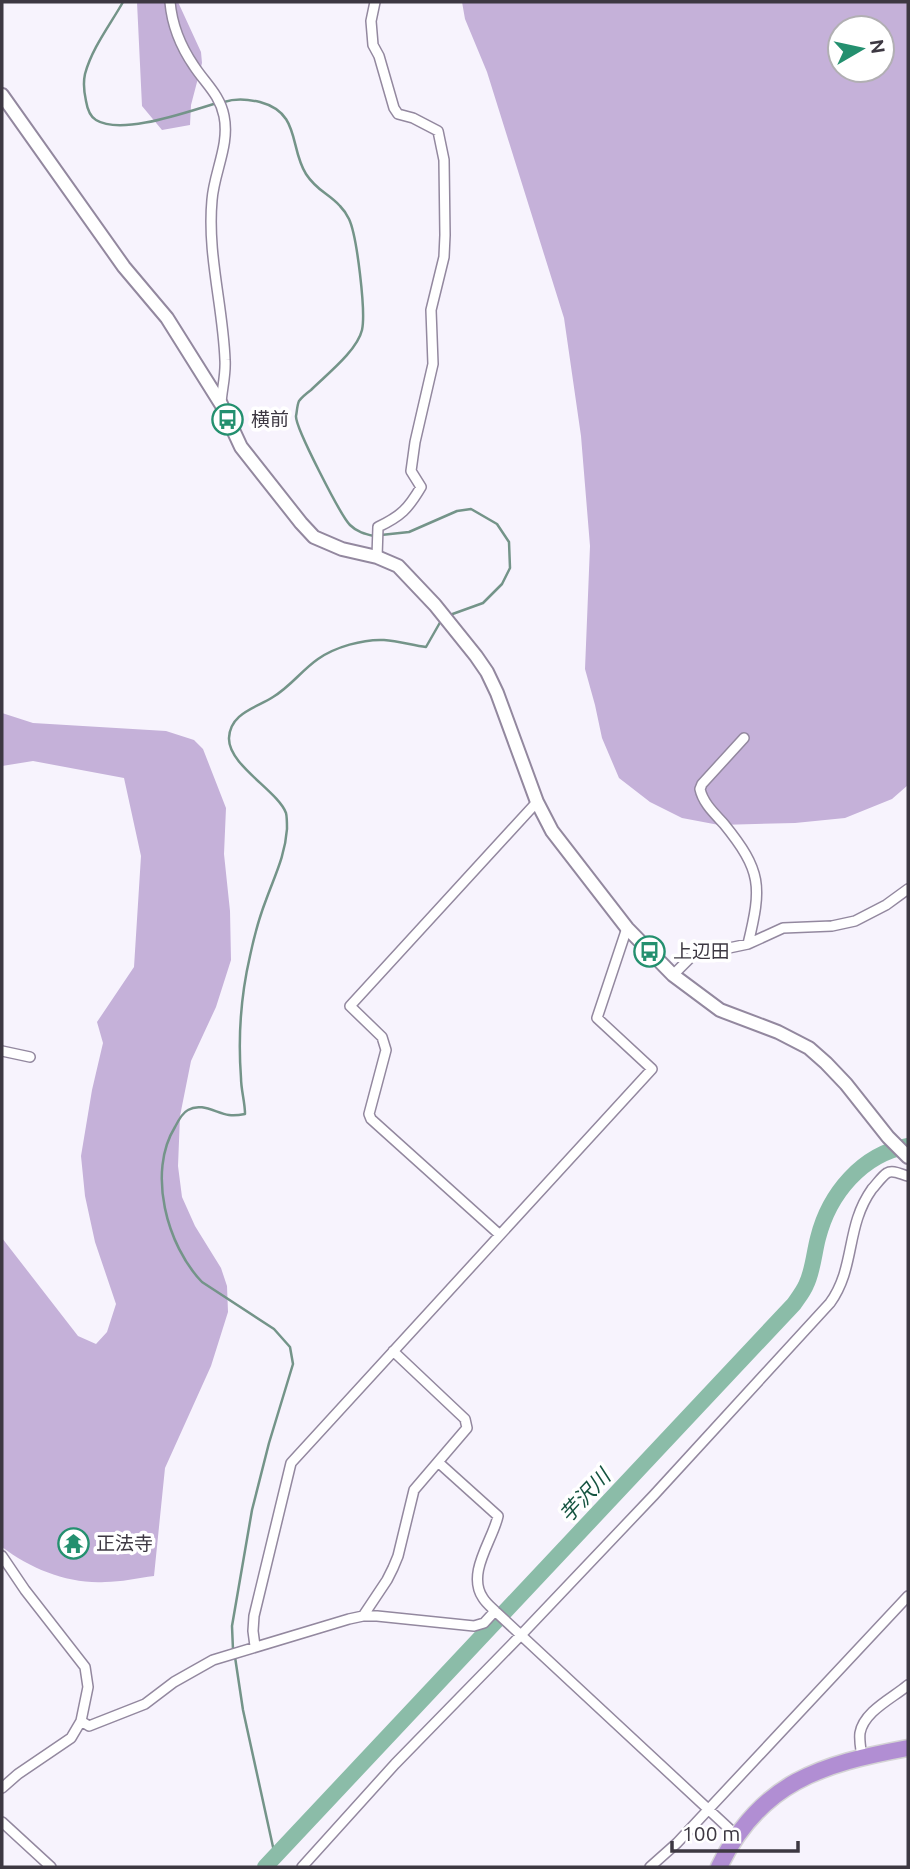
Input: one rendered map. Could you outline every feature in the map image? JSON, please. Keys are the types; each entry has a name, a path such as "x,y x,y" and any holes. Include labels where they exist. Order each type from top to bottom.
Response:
{"highway":[{"path":"719,1867 737,1836 760,1807 779,1791 828,1767 908,1748"}],"street":[{"path":"170,2 176,32 194,66 220,103 225,120 225,144 212,199 211,244 225,363 221,404"},
{"path":"374,2 371,21 373,45 379,56 394,108 397,114 413,118 438,131 444,160 446,211 444,257 430,310 433,364 411,471 421,488 410,506 398,517 378,527 377,551"},
{"path":"2,95 124,267 167,318 221,404 241,447 301,523 314,537 342,549 377,551 398,566 441,612 487,672 537,802 560,843 627,928 673,975 720,1010 778,1032 809,1048 827,1063 907,1156"},
{"path":"744,738 700,789 705,802 729,831 755,872 757,907 748,944"},
{"path":"500,1235 371,1119 369,1114 386,1050 385,1043 350,1006 537,802"},
{"path":"673,975 692,955 712,948 748,944 783,928 832,926 855,921 886,905 908,889"},
{"path":"254,1647 254,1616 291,1463 652,1069 597,1017 627,928"},
{"path":"2,1051 30,1057"},
{"path":"302,1867 396,1764 654,1495 830,1303 840,1288 856,1220 868,1196 887,1173 892,1171 908,1176"},
{"path":"363,1616 393,1567 414,1490 467,1428 465,1419 393,1352"},
{"path":"438,1462 498,1516 478,1576 482,1597 737,1836"},
{"path":"2,1556 24,1590 85,1667 88,1687 81,1721 71,1738 2,1788"},
{"path":"650,1867 677,1843 908,1596"},
{"path":"81,1721 89,1726 131,1711 213,1660 363,1616 474,1626 484,1623 496,1612"},
{"path":"862,1757 860,1734 863,1724 871,1714 908,1685"},
{"path":"2,1822 51,1867"}],"shaded area":[{"path":"137,2 178,2 201,52 202,63 191,105 190,125 162,130 142,106"},
{"path":"462,2 908,2 908,785 892,799 845,818 795,823 719,825 682,818 650,802 619,778 602,738 585,669 590,546 581,436 564,318 487,72 465,19"},
{"path":"2,713 33,723 166,731 194,740 203,749 226,808 224,854 230,911 231,960 216,1007 191,1061 180,1116 178,1166 182,1197 195,1226 221,1268 227,1286 228,1312 211,1366 165,1468 154,1576 111,1582 64,1578 25,1562 2,1547 2,1238 78,1336 96,1344 107,1332 116,1304 95,1242 85,1196 81,1156 103,1043 97,1022 134,967 141,856 124,778 33,761 2,766"}],"waterway":[{"path":"123,2 97,46 85,74 85,94 92,116 108,124 138,124 217,103"},
{"path":"224,102 237,99 260,102 282,114 288,122 306,174 340,206 349,219 360,274 362,330 348,354 299,401 296,416 310,453 345,518 355,529 374,536"},
{"path":"381,535 409,532 457,511 471,509 497,524 509,542 510,568 502,584 483,603 447,616"},
{"path":"233,1650 232,1626 252,1510 293,1364 290,1347 274,1329 202,1282 190,1267 171,1229 162,1186 162,1165 167,1145 177,1122 186,1111 198,1107 229,1115 245,1114 240,1048 244,986 263,907 284,848 287,821 286,813 274,796 236,758 231,748 230,730 245,712 279,693 312,663 325,655 349,645 376,640 426,647 442,619"},
{"name":"芋沢川","path":"265,1867 794,1304 808,1280 818,1238 830,1206 850,1179 876,1158 891,1150 908,1146"},
{"path":"235,1657 243,1710 275,1856"}],"place":[{"name":"横前","path":"228,419"},
{"name":"上辺田","path":"650,951"},
{"name":"正法寺","path":"73,1543"}]}
